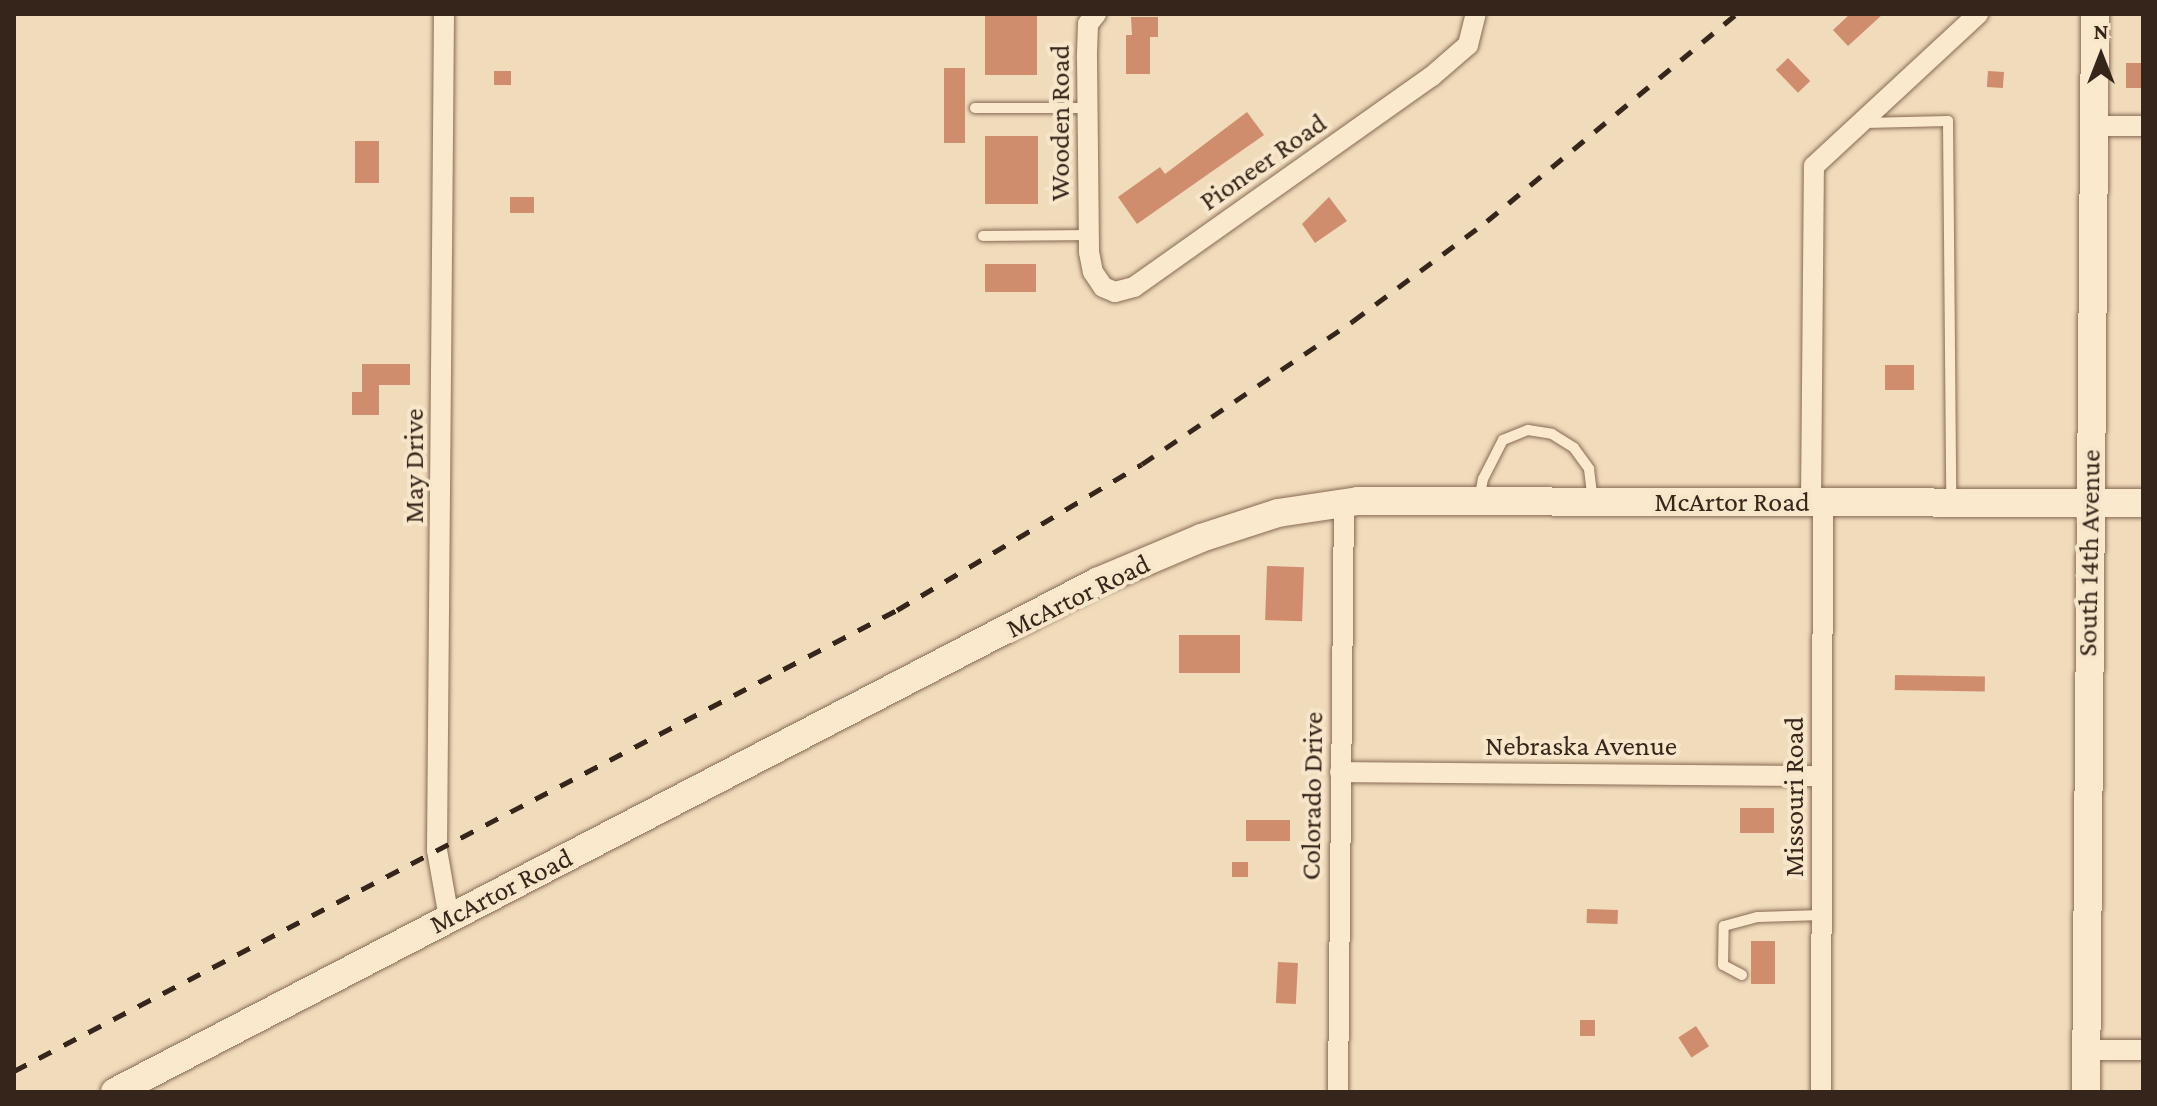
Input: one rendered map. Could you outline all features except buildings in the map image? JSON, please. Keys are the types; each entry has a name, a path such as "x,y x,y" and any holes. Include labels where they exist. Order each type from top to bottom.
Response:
{"main road":[{"name":"South 14th Avenue","path":"2086,1092 2095,14"},
{"name":"McArtor Road","path":"115,1092 1097,582 1201,538 1278,513 1344,502 2143,503"}],"street":[{"name":"May Drive","path":"444,14 437,850 449,918"},
{"name":"Wooden Road","path":"1089,235 1088,24 1096,14"},
{"name":"Pioneer Road","path":"1089,235 1093,272 1103,287 1115,292 1134,287 1431,77 1468,45 1476,14"},
{"name":"Missouri Road","path":"1821,1092 1822,776 1814,166 1978,14"},
{"path":"2093,126 2143,126"},
{"name":"Colorado Drive","path":"1338,1092 1344,502"},
{"name":"Nebraska Avenue","path":"1340,772 1822,776"},
{"path":"2086,1050 2143,1050"}],"lane":[{"path":"975,108 1087,108"},
{"path":"1859,123 1948,121 1951,504"},
{"path":"983,236 1089,235"},
{"path":"1479,501 1483,479 1503,440 1528,430 1552,434 1574,448 1589,469 1594,502"},
{"path":"1742,975 1723,965 1724,926 1758,917 1822,915"}],"railway":[{"path":"14,1071 897,610 1142,464 1353,321 1487,221 1736,14"}]}
